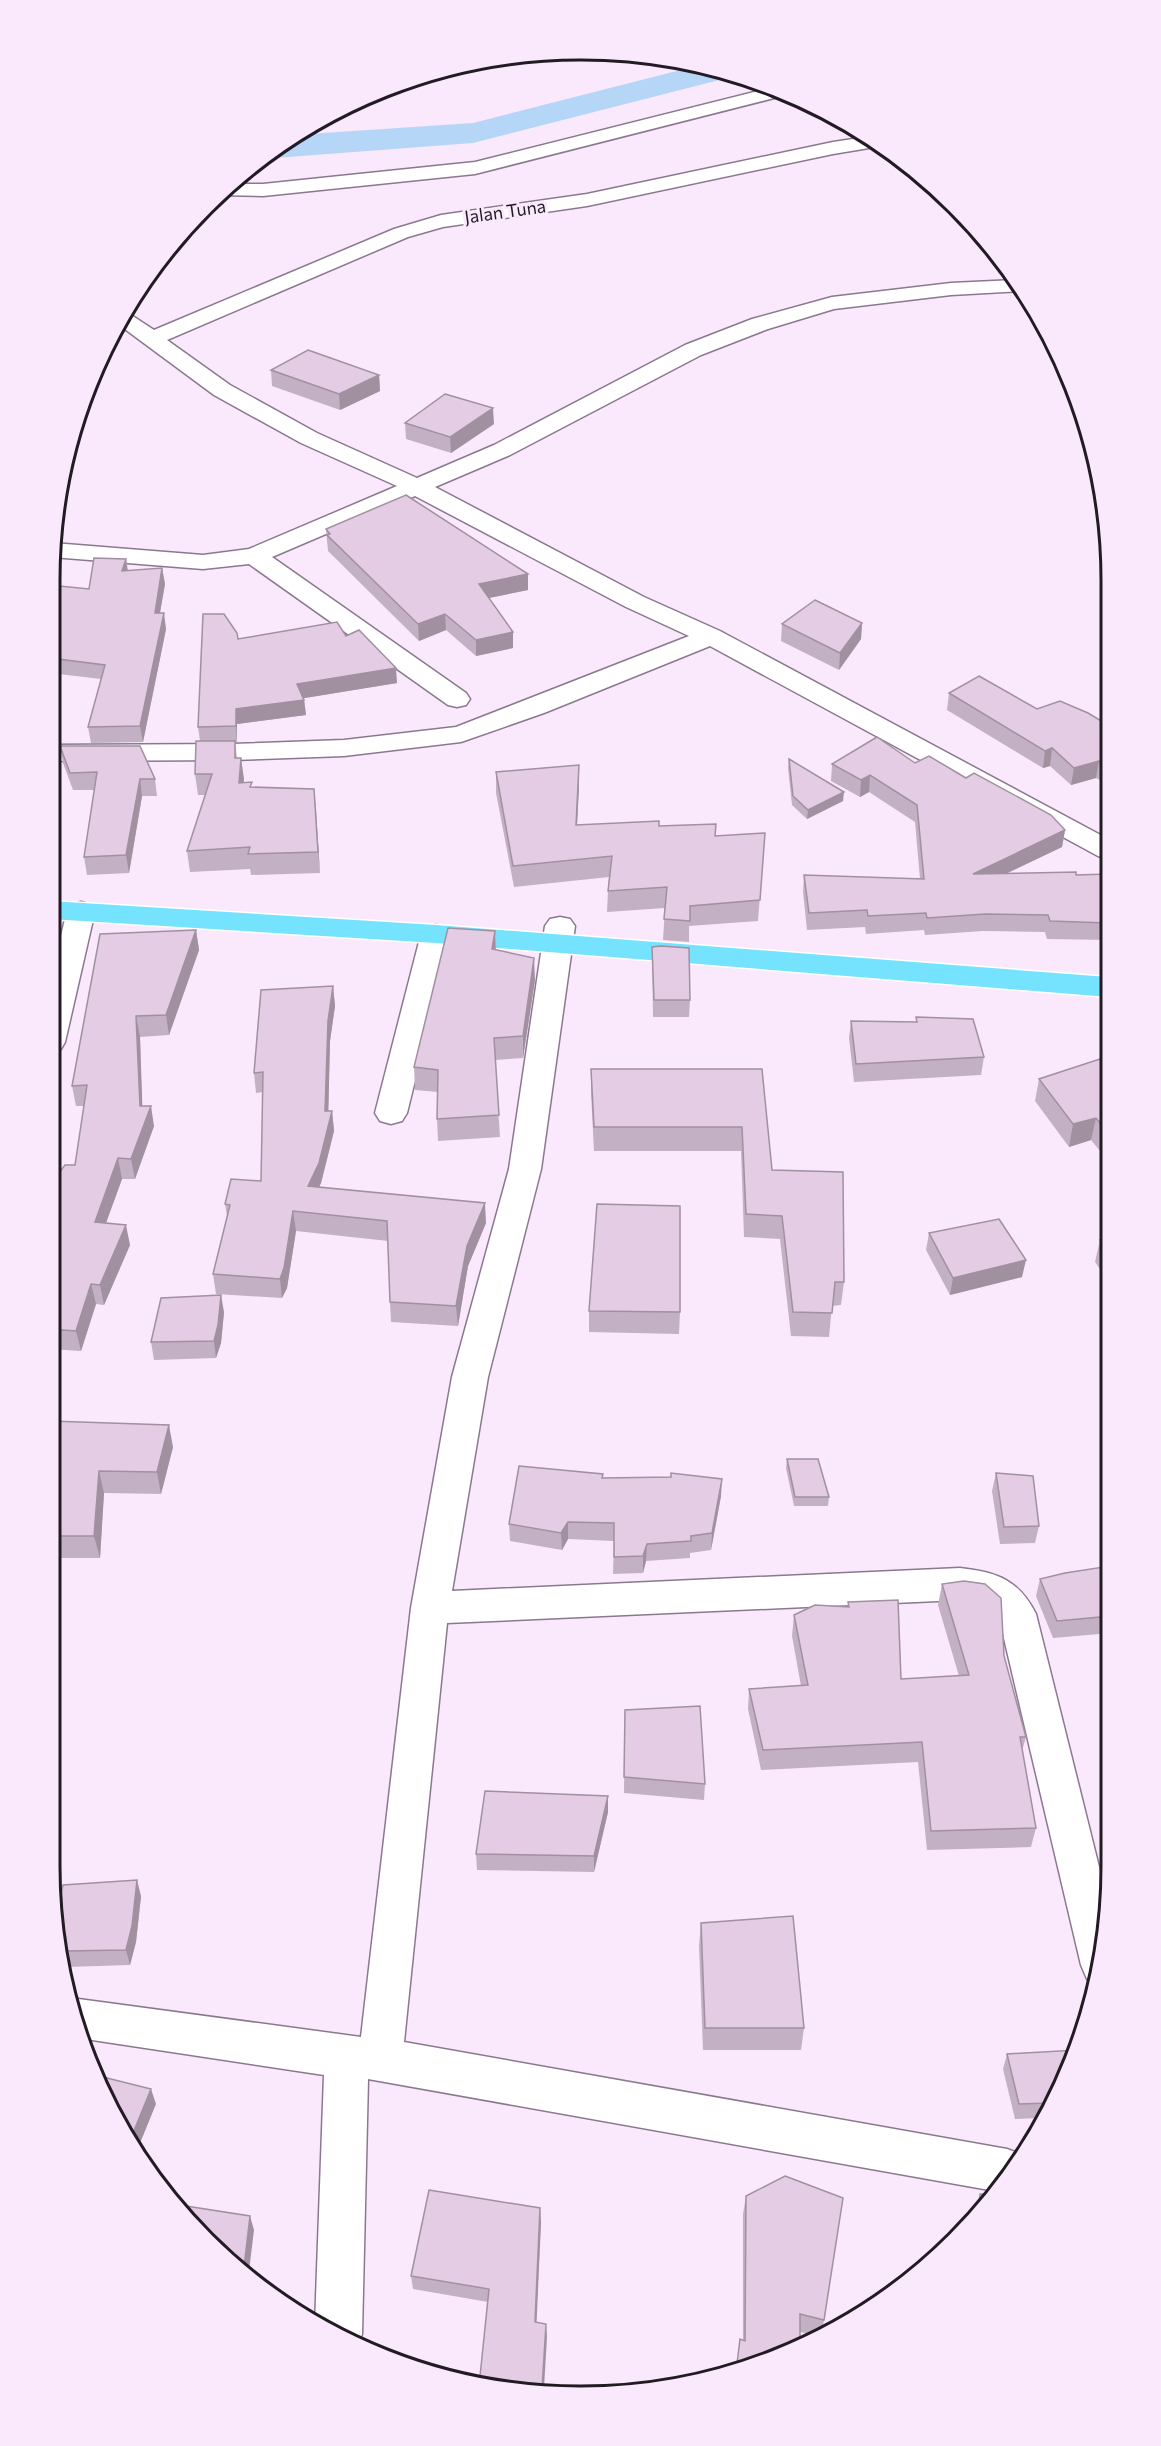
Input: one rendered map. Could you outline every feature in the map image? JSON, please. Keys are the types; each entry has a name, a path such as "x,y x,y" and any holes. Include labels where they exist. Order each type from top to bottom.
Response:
{"highway":[{"path":"60,893 351,910 559,934 1101,986"},
{"path":"60,910 436,934 559,934 1101,967"}],"street":[{"path":"236,190 262,190 475,168 766,95"},
{"name":"Jalan Tuna","path":"154,338 401,233 441,221 587,200 863,144"},
{"path":"475,168 508,210"},
{"path":"61,551 203,562 254,556 502,450 693,350 760,324 832,303 951,289 1010,286"},
{"path":"129,322 222,390 309,438 415,486 635,602 711,636 1101,846"},
{"path":"254,556 457,699"},
{"path":"60,753 232,752 344,748 461,734 535,707 711,636"},
{"path":"60,1000 81,911"},
{"path":"391,1113 436,934"},
{"path":"339,2326 363,2058 430,1608 470,1377 525,1169 559,934"},
{"path":"430,1608 960,1584 975,1585 1004,1595 1012,1603 1017,1614 1096,1940"},
{"path":"83,2017 363,2058 1002,2170"}],"building":[{"path":"308,350 379,375 339,394 271,370"},
{"path":"445,394 493,408 450,437 405,423"},
{"path":"406,495 528,574 479,584 513,632 476,640 445,614 418,624 327,535 330,534 326,529"},
{"path":"94,558 126,559 122,571 162,568 155,613 164,613 140,726 88,727 105,665 60,659 60,586 89,589"},
{"path":"815,600 862,623 840,653 782,624"},
{"path":"203,614 224,614 237,633 238,639 337,622 346,636 359,630 396,668 297,684 304,700 236,709 236,726 198,727"},
{"path":"979,676 1037,709 1060,701 1088,713 1101,721 1101,762 1074,768 1052,748 1045,751 949,693"},
{"path":"877,737 915,763 929,756 966,778 974,773 1051,815 1065,830 973,874 1076,872 1076,875 1101,874 1101,923 1050,921 1048,915 985,914 927,918 926,913 868,916 867,910 809,913 804,875 924,879 917,805 870,775 861,780 832,764"},
{"path":"196,741 235,741 235,758 241,758 239,783 252,782 250,787 314,789 318,852 248,854 250,847 187,851 212,774 195,774"},
{"path":"60,746 140,746 155,779 140,779 126,855 84,857 97,772 70,773"},
{"path":"789,759 844,792 808,810 793,796"},
{"path":"579,765 576,825 659,821 659,826 716,824 715,836 765,833 760,900 690,906 690,921 664,919 667,887 608,891 612,856 513,866 496,772"},
{"path":"448,928 495,931 492,949 534,958 523,1036 494,1038 499,1115 437,1119 438,1070 414,1067"},
{"path":"196,930 166,1015 136,1016 140,1106 151,1106 131,1159 118,1158 95,1222 126,1225 100,1285 91,1284 76,1331 60,1330 60,1172 65,1165 75,1165 87,1085 72,1086 100,934"},
{"path":"652,947 689,948 690,1000 654,1000"},
{"path":"333,986 328,1021 325,1111 332,1111 319,1163 308,1186 485,1203 467,1246 456,1306 390,1302 387,1221 293,1211 284,1268 280,1279 213,1274 230,1205 225,1204 231,1179 261,1181 263,1072 254,1073 261,990"},
{"path":"916,1017 973,1019 984,1057 856,1064 851,1021 917,1022"},
{"path":"1101,1059 1101,1124 1096,1118 1073,1124 1039,1079"},
{"path":"591,1069 762,1069 772,1170 843,1172 844,1282 835,1282 832,1313 793,1312 782,1216 746,1214 742,1127 594,1127"},
{"path":"597,1204 680,1206 680,1312 589,1311"},
{"path":"999,1219 1026,1260 953,1278 929,1233"},
{"path":"221,1295 214,1341 151,1342 161,1298"},
{"path":"60,1421 169,1425 157,1472 99,1471 94,1536 60,1536"},
{"path":"787,1459 818,1459 829,1497 795,1497"},
{"path":"519,1466 603,1474 602,1478 671,1477 671,1473 722,1479 712,1533 691,1536 691,1541 647,1544 643,1556 614,1557 614,1523 568,1522 561,1533 509,1524"},
{"path":"996,1473 1033,1476 1039,1526 1004,1527"},
{"path":"1101,1567 1101,1617 1057,1621 1040,1579"},
{"path":"964,1581 985,1584 1001,1598 1004,1656 1026,1737 1020,1737 1036,1828 931,1831 922,1742 763,1750 749,1689 808,1685 794,1615 815,1605 849,1607 848,1602 898,1600 901,1679 969,1675 942,1584"},
{"path":"700,1706 705,1784 624,1777 625,1710"},
{"path":"485,1791 608,1796 594,1856 476,1854"},
{"path":"137,1880 132,1926 126,1950 67,1951 61,1900 63,1885"},
{"path":"793,1916 804,2028 705,2028 701,1923"},
{"path":"1066,2051 1043,2103 1019,2104 1007,2054"},
{"path":"106,2078 151,2089 134,2132"},
{"path":"785,2176 843,2198 824,2320 800,2314 800,2337 737,2361 740,2339 745,2341 746,2196"},
{"path":"429,2190 540,2208 535,2322 546,2324 542,2385 480,2376 489,2289 411,2276"},
{"path":"187,2206 250,2216 244,2263 212,2234"}],"waterway":[{"path":"295,146 473,133 701,75"}]}
